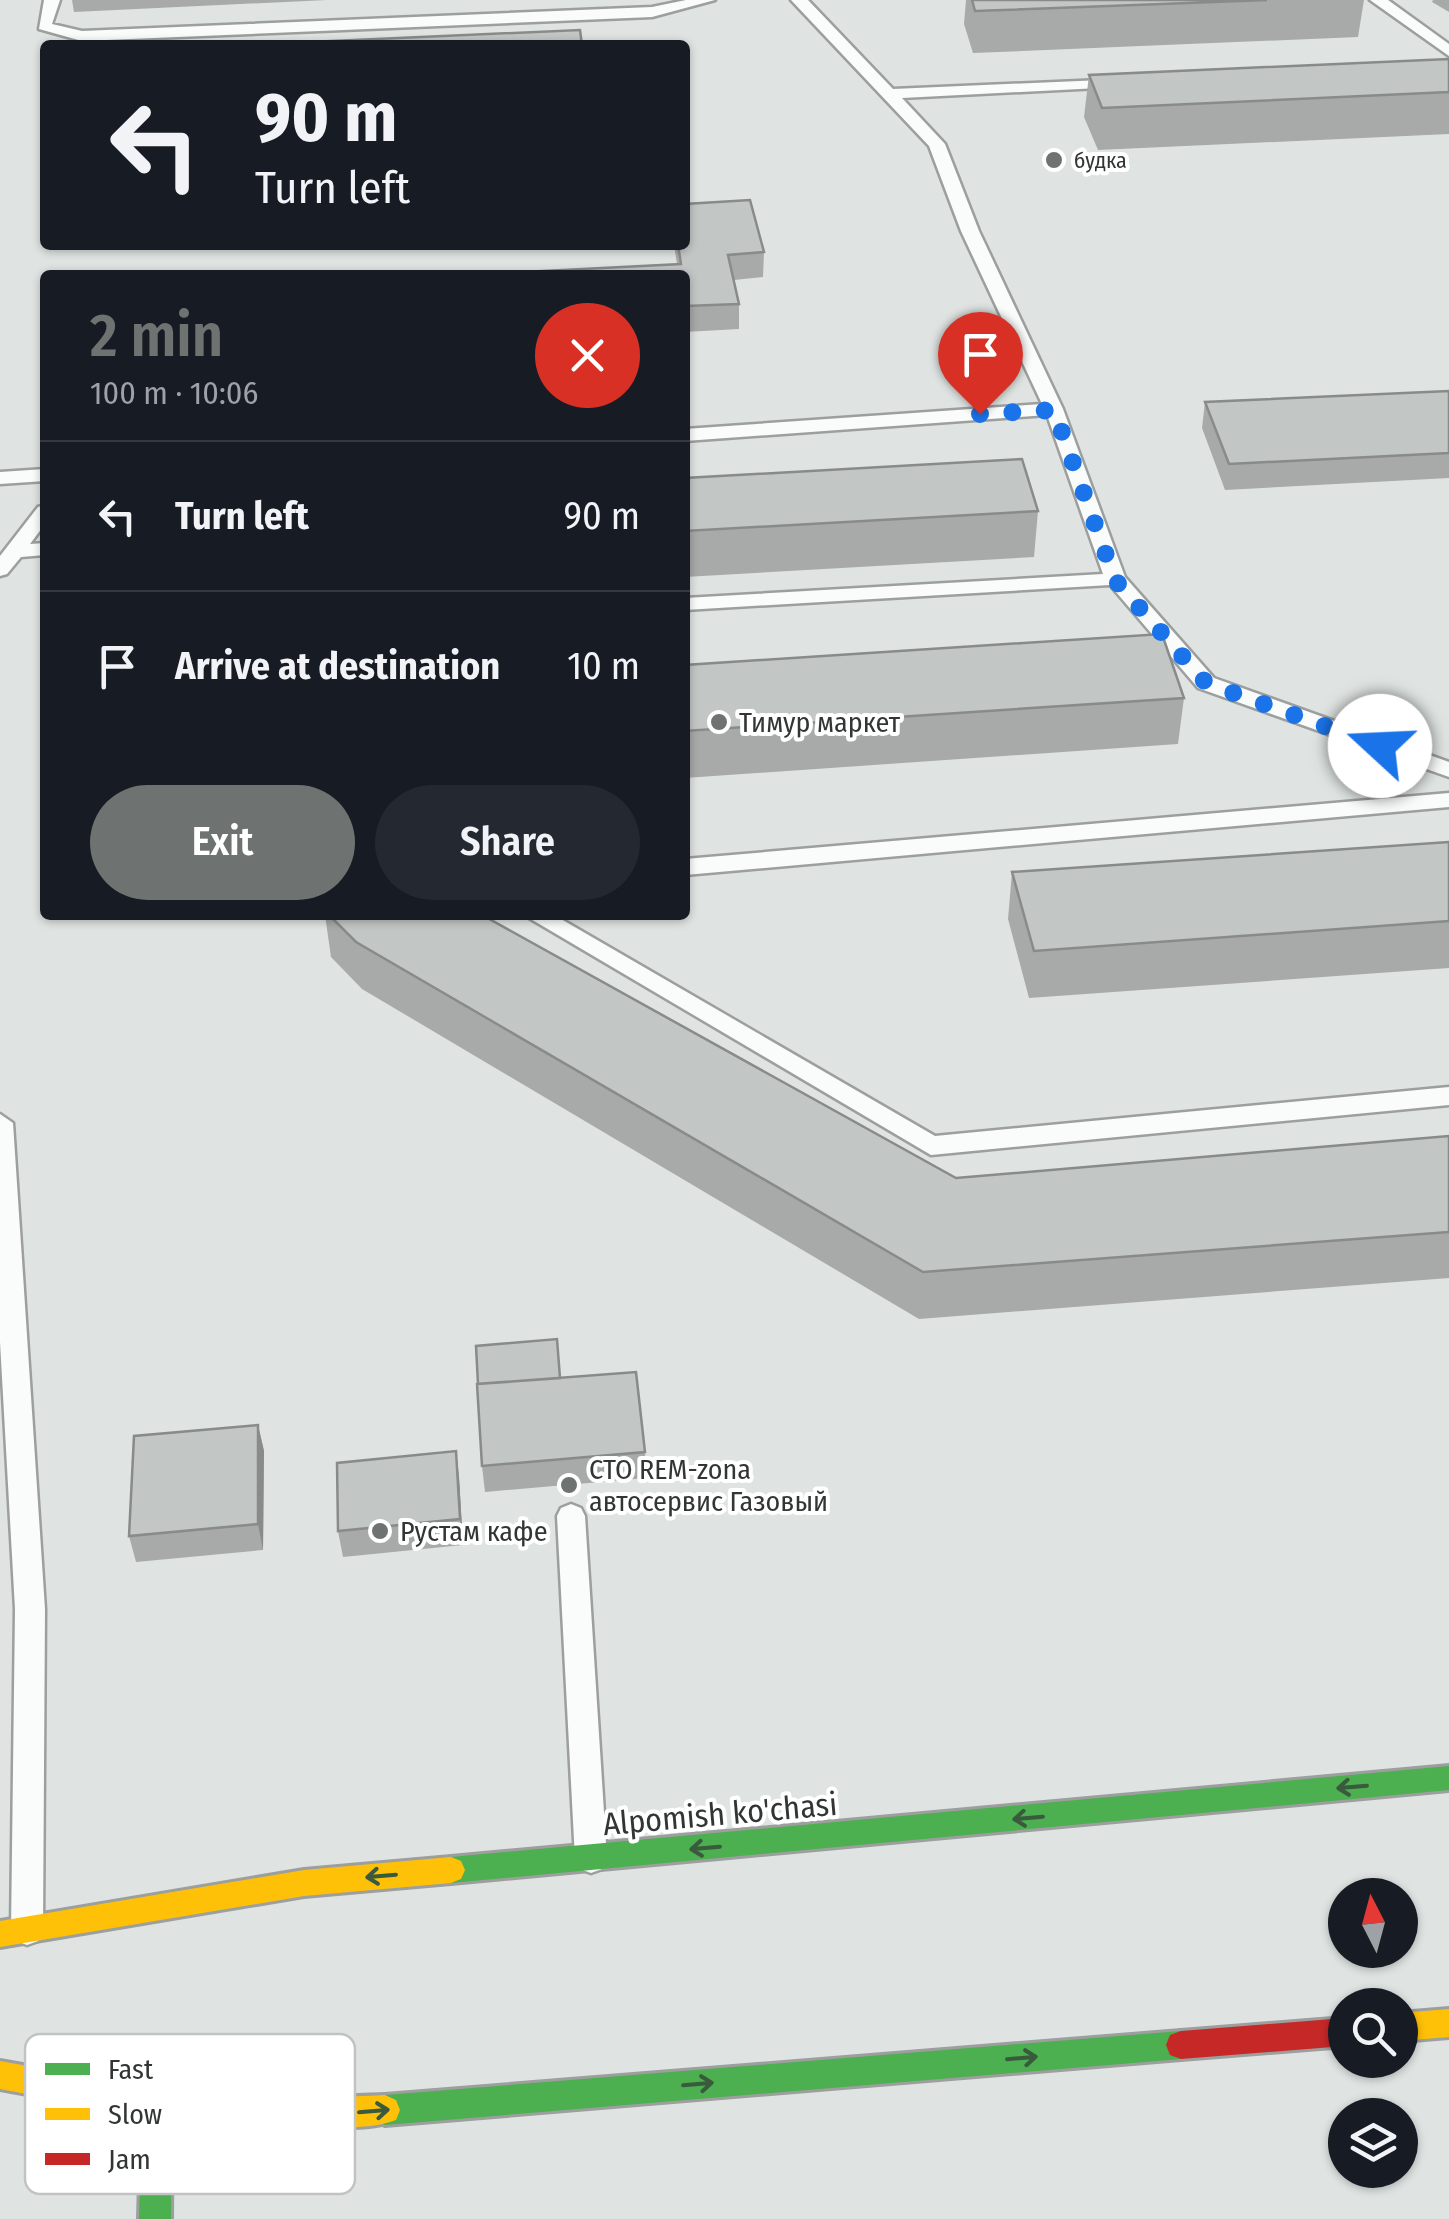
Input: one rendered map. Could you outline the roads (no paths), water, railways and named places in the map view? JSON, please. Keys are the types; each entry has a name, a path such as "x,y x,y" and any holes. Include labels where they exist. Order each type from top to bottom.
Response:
{"main road":[{"name":"Alpomish ko'chasi","path":"14,1932 304,1883 1449,1778"},
{"path":"1418,2026 1449,2023"},
{"path":"355,2112 1328,2033"},
{"path":"0,2075 25,2080"},
{"path":"155,2219 156,2194"}],"lane":[{"path":"52,0 44,26 82,36 652,12 706,0"},
{"path":"799,0 937,144 970,231 1054,410 1115,580 1206,683 1449,770"},
{"path":"1378,0 1449,51"},
{"path":"1430,64 1449,63"},
{"path":"889,94 1140,80"},
{"path":"690,435 1054,410"},
{"path":"1,478 40,475"},
{"path":"0,570 40,518"},
{"path":"15,551 40,549"},
{"path":"690,604 1115,580"},
{"path":"690,867 1449,800"},
{"path":"545,920 931,1146 1449,1096"},
{"path":"0,1123 30,1609 14,1932"},
{"path":"571,1516 590,1859"}],"place":[{"name":"будка","path":"1054,160"},
{"name":"Тимур маркет","path":"719,722"},
{"name":"СТО REM-zona автосервис Газовый","path":"569,1485"},
{"name":"Рустам кафе","path":"380,1531"}]}
